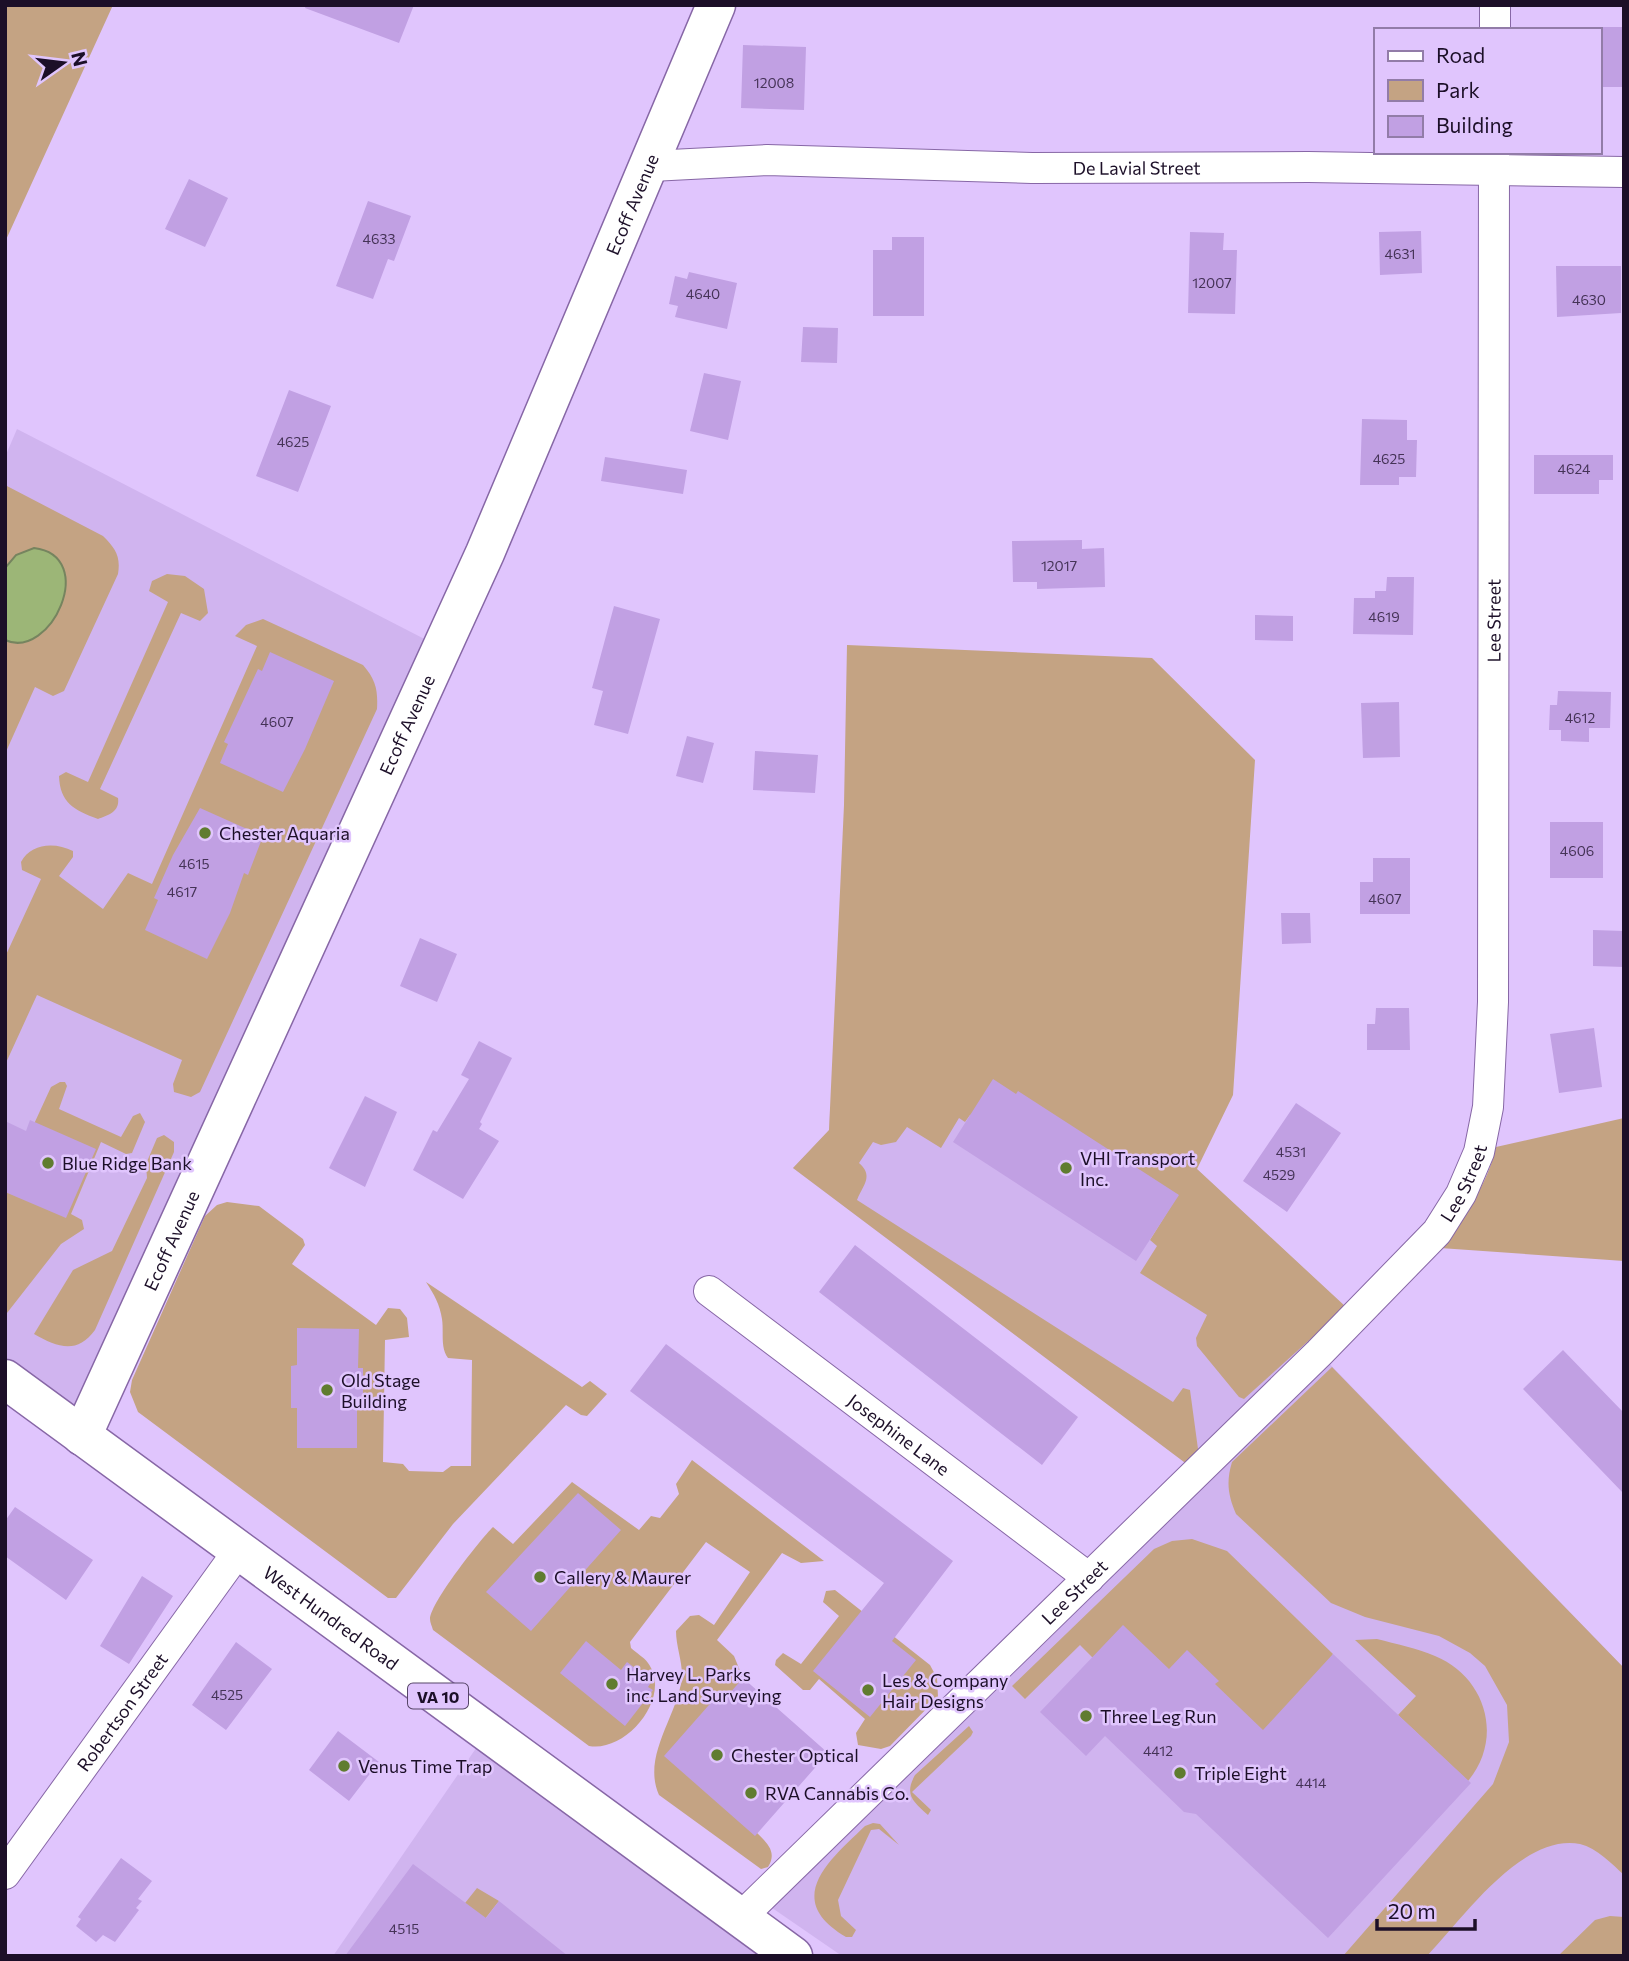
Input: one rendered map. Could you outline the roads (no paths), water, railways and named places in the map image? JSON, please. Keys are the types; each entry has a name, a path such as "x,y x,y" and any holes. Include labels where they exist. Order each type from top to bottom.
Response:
{"street":[{"name":"Ecoff Avenue","path":"82,1436 485,553 651,166 716,5"},
{"path":"1495,5 1495,28"},
{"name":"De Lavial Street","path":"651,166 767,160 1032,168 1494,161 1624,172"},
{"name":"Lee Street","path":"740,1918 1320,1353 1437,1232 1461,1194 1479,1152 1488,1107 1493,1002 1494,161"},
{"name":"Josephine Lane","path":"709,1291 1089,1578"},
{"name":"West Hundred Road","path":"5,1379 793,1956"},
{"name":"Robertson Street","path":"5,1874 239,1550"}],"place":[{"name":"Chester Aquaria","path":"205,833"},
{"name":"Blue Ridge Bank","path":"48,1163"},
{"name":"VHI Transport Inc.","path":"1066,1168"},
{"name":"Old Stage Building","path":"327,1390"},
{"name":"Callery & Maurer","path":"540,1577"},
{"name":"Harvey L. Parks inc. Land Surveying","path":"612,1684"},
{"name":"Les & Company Hair Designs","path":"868,1690"},
{"name":"Three Leg Run","path":"1086,1716"},
{"name":"Chester Optical","path":"717,1755"},
{"name":"Venus Time Trap","path":"344,1766"},
{"name":"Triple Eight","path":"1180,1773"},
{"name":"RVA Cannabis Co.","path":"751,1793"}]}
